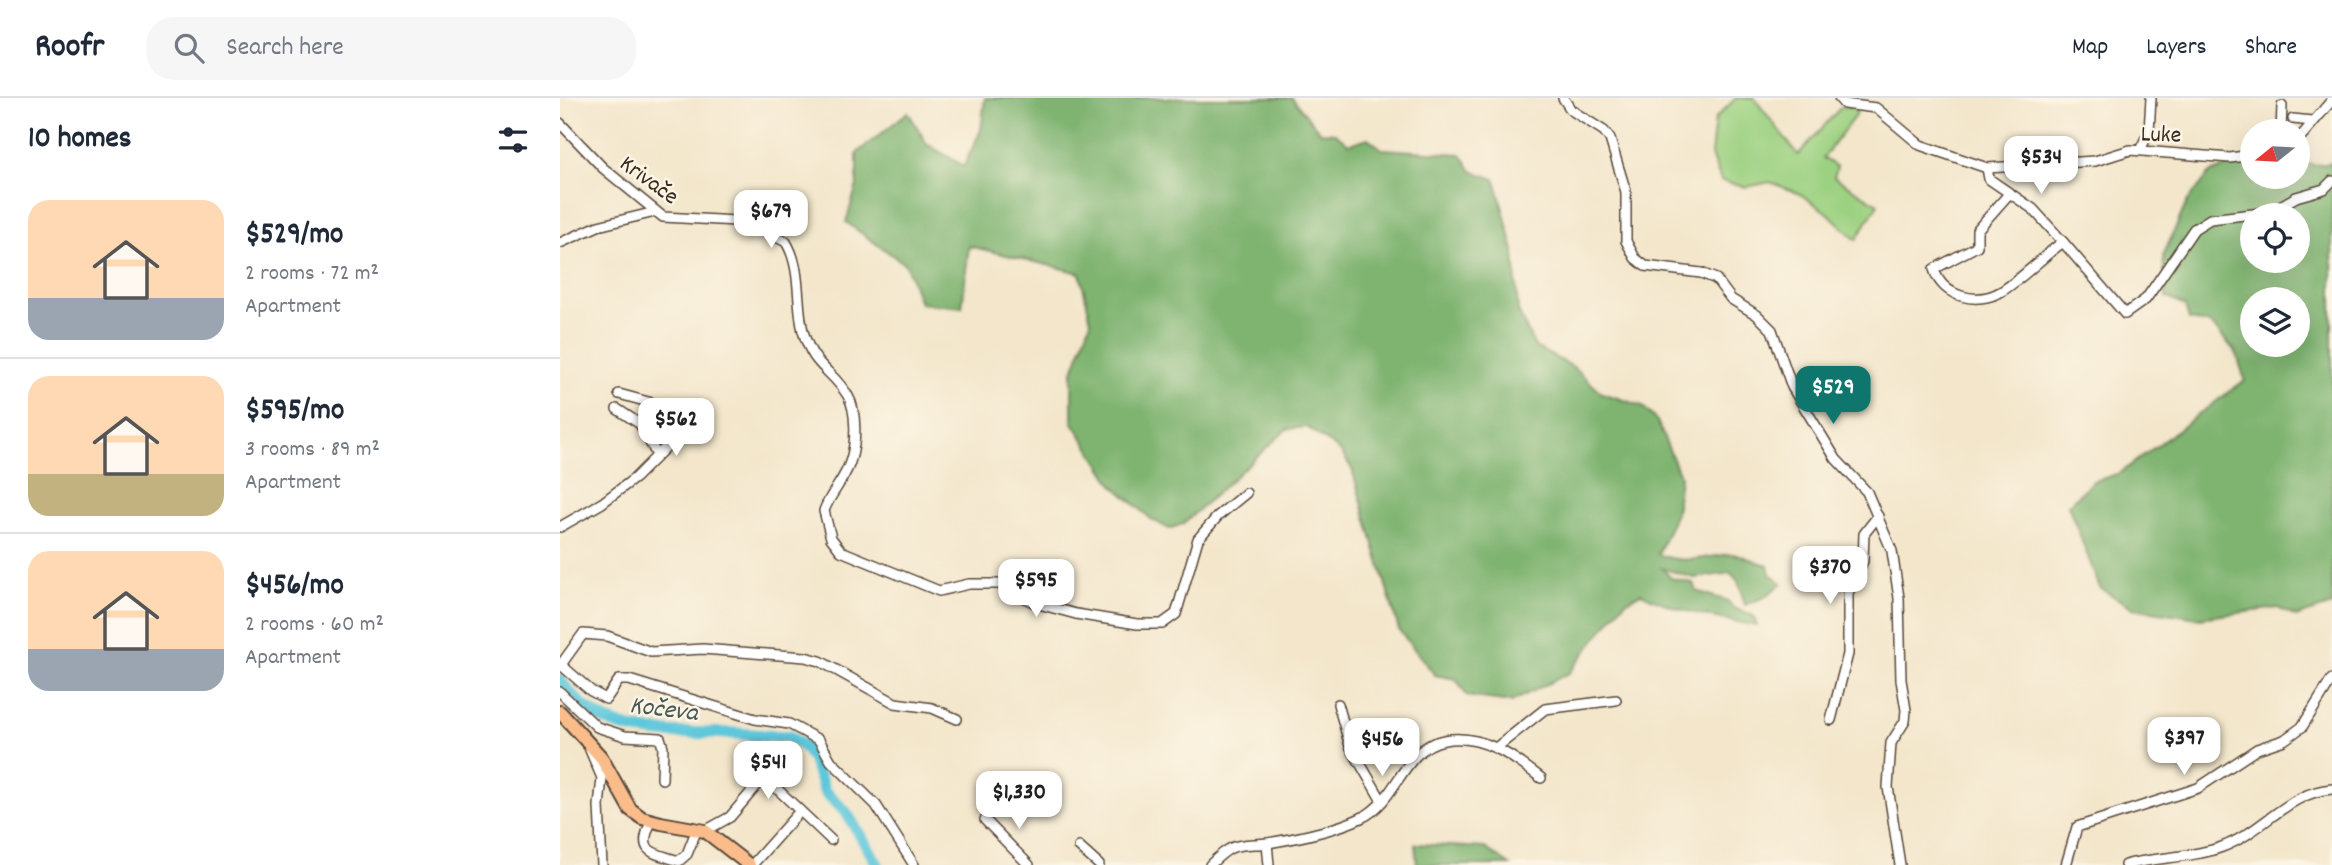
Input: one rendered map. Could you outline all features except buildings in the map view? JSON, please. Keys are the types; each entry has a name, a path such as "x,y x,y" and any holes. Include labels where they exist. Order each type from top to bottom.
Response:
{"main road":[{"path":"560,712 601,757 630,809 652,820 701,830 750,865"}],"street":[{"path":"1563,98 1571,110 1604,131 1610,139 1626,192 1626,241 1635,258 1644,266 1701,273 1716,279 1731,299 1757,315 1772,330 1792,387 1836,459 1867,492 1878,516 1892,551 1899,598 1901,680 1906,710 1905,721 1891,743 1888,787 1900,865"},
{"name":"Luke","path":"1839,98 1844,104 1876,108 1929,149 1987,168 2095,161 2140,150 2240,157"},
{"path":"2140,150 2148,132 2151,98"},
{"path":"2310,124 2332,100"},
{"path":"2281,119 2282,106"},
{"name":"Krivače","path":"560,123 603,169 655,212 671,220 725,218 755,222 762,230 786,242 791,250 807,344 816,363 849,397 853,412 852,457 824,511 831,538 841,551 939,591 969,584 999,584 1035,603 1076,614 1152,625 1171,621 1177,614 1198,539 1218,516 1246,492"},
{"path":"1987,168 1989,179 2008,195 2034,209 2122,313 2129,313 2146,299 2194,229 2210,219 2270,212 2296,197 2324,189 2332,181"},
{"path":"2008,195 1977,229 1977,246 1934,269 1938,280 1954,295 1979,298 2000,292 2063,242"},
{"path":"560,243 598,226 655,212"},
{"path":"560,527 601,503 635,478 674,439 678,429 674,409 619,394"},
{"path":"617,409 640,425 657,455"},
{"path":"1831,720 1848,654 1847,593 1863,561 1864,534 1878,516"},
{"path":"914,865 876,805 831,761 819,740 789,724 755,719 629,680 619,680 606,699 591,691 561,665 583,634 607,636 651,652 703,649 805,657 820,661 895,703 932,708 957,719"},
{"path":"2066,865 2077,827 2198,788 2257,749 2284,740 2302,727 2332,679"},
{"path":"560,692 597,727 625,736 660,738 663,747 662,779"},
{"path":"1497,747 1545,709 1616,700"},
{"path":"1338,704 1350,746 1382,801"},
{"path":"560,718 589,749 602,778 599,806 602,865"},
{"path":"1210,865 1230,848 1267,843 1345,824 1368,814 1382,801 1414,755 1422,748 1455,739 1497,747 1541,778"},
{"path":"652,820 644,838 645,846 650,852 678,862 687,854 701,830 730,817 753,789 765,781 831,840"},
{"path":"2125,865 2221,848 2249,835 2295,799 2315,790 2332,789"},
{"path":"750,865 800,811"},
{"path":"985,820 1029,865"},
{"path":"1267,843 1269,865"},
{"path":"1079,847 1099,865"}],"green space":[{"path":"985,98 1292,98 1320,132 1335,133 1349,144 1368,138 1382,149 1461,154 1472,171 1495,179 1514,251 1518,311 1535,347 1572,366 1602,393 1642,406 1657,421 1680,476 1676,513 1658,554 1685,560 1739,555 1768,565 1770,574 1782,583 1765,597 1745,605 1738,581 1731,573 1694,578 1662,568 1671,578 1693,583 1696,591 1728,601 1733,608 1754,616 1757,626 1682,610 1641,593 1624,603 1569,673 1511,702 1467,696 1456,679 1435,675 1399,630 1352,469 1341,452 1307,427 1287,429 1183,524 1169,529 1151,519 1113,485 1072,421 1072,374 1091,321 1080,273 969,246 962,307 920,303 906,265 846,222 857,185 857,153 908,112 927,144 964,166 981,130"},
{"path":"1736,98 1754,98 1798,155 1841,107 1856,107 1857,113 1823,158 1837,167 1834,177 1878,204 1856,240 1829,214 1800,194 1770,182 1746,187 1721,181 1711,155 1715,119"},
{"path":"2240,160 2240,189 2310,189 2310,164 2332,163 2332,605 2296,617 2278,608 2198,618 2133,608 2100,588 2068,505 2092,482 2120,473 2245,380 2236,352 2211,324 2189,320 2185,306 2166,297 2163,256 2187,202 2209,174"},
{"path":"1415,844 1485,848 1510,865 1417,865"}],"waterway":[{"name":"Kočeva","path":"560,680 576,699 593,713 630,728 650,732 788,736 805,747 825,792 846,812 878,865"}]}
